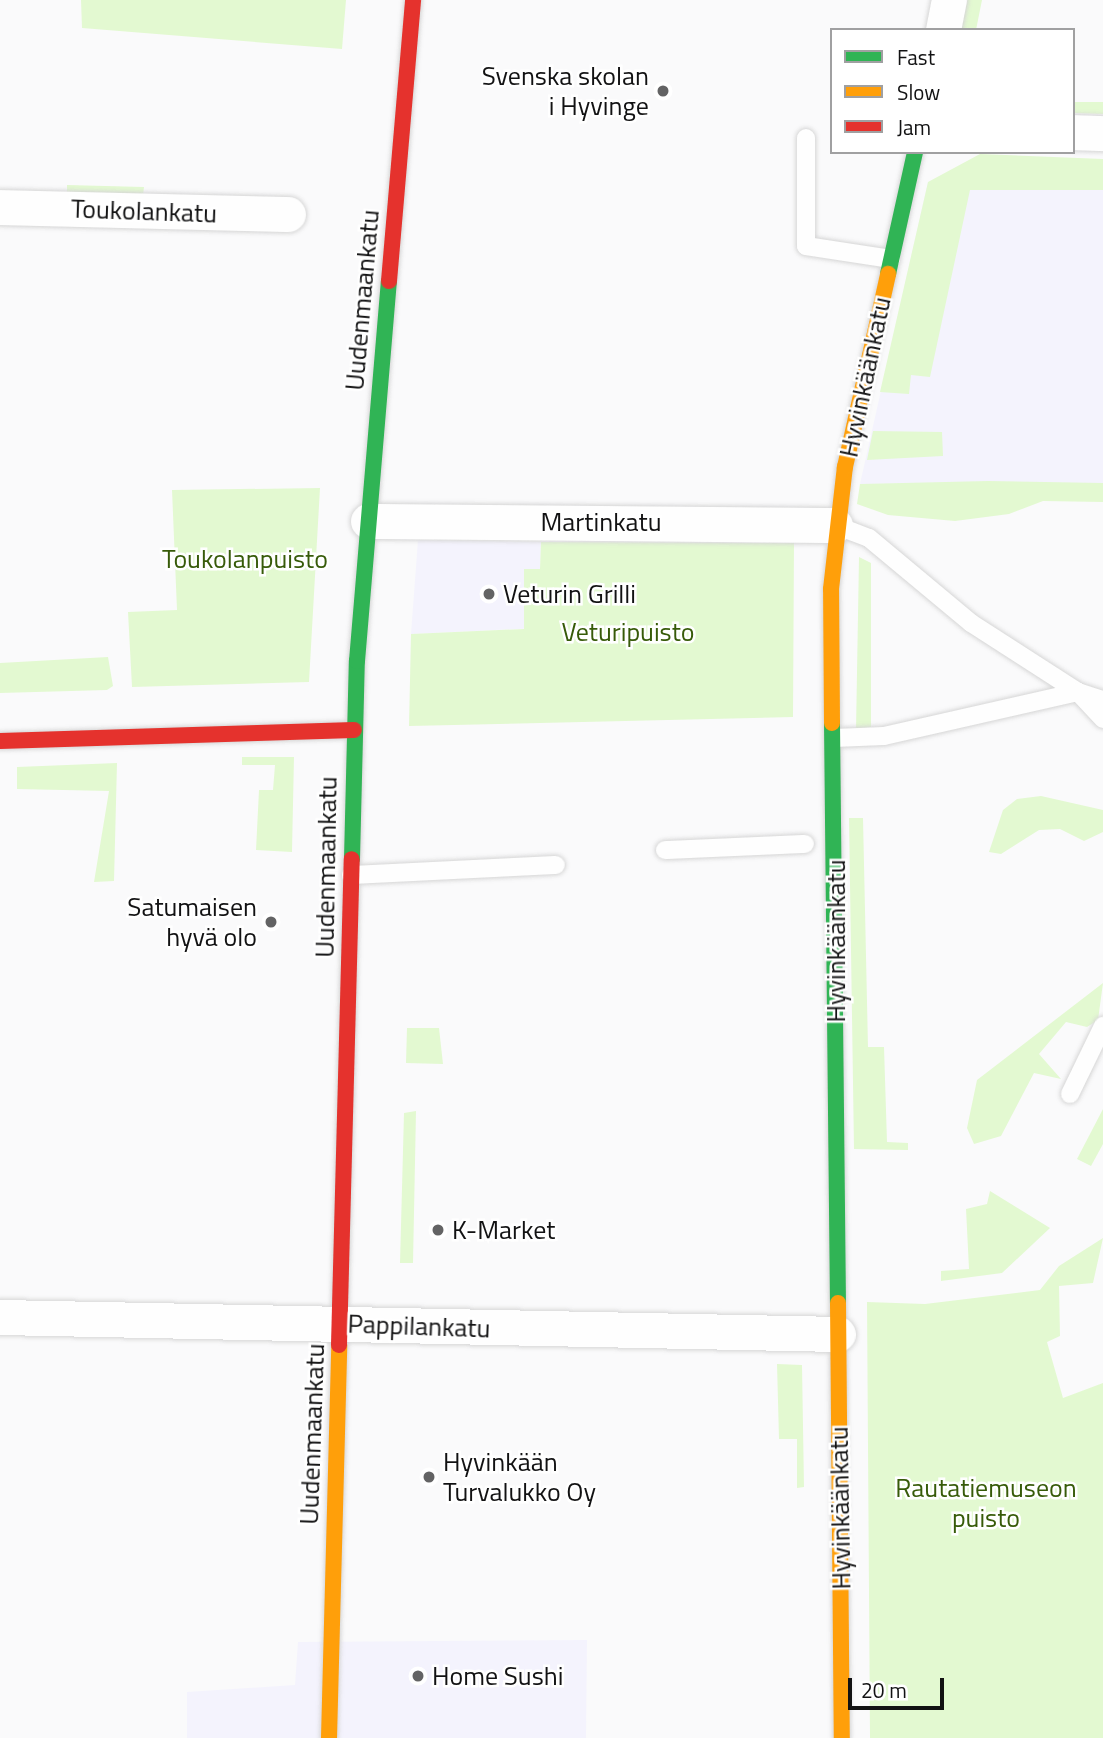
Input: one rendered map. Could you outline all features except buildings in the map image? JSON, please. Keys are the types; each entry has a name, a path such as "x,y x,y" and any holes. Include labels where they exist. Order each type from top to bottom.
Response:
{"street":[{"name":"Uudenmaankatu","path":"329,1738 355,730 368,521 413,0"},
{"path":"943,28 949,0"},
{"path":"1075,132 1103,134"},
{"name":"Hyvinkäänkatu","path":"842,1738 834,738 835,525 915,154"},
{"name":"Toukolankatu","path":"0,207 288,214"},
{"name":"Martinkatu","path":"368,521 835,525"},
{"path":"0,741 355,730"},
{"name":"Pappilankatu","path":"0,1317 838,1334"}],"lane":[{"path":"806,138 806,246 891,260"},
{"path":"835,525 869,538 971,623 1078,692 1103,719"},
{"path":"834,738 884,736 1078,692 1103,700"},
{"path":"665,850 805,844"},
{"path":"351,876 556,865"},
{"path":"1070,1094 1103,1026"}],"shaded area":[{"path":"1103,159 1103,483 860,484 928,182"},
{"path":"418,540 541,542 538,628 411,634"},
{"path":"587,1640 586,1738 187,1738 187,1692 295,1685 298,1642"}],"green space":[{"path":"81,0 346,0 342,49 82,28"},
{"path":"967,0 982,0 976,28 961,28"},
{"path":"1075,102 1103,102 1103,114 1075,113"},
{"path":"980,154 1103,159 1103,190 970,190 930,377 911,375 909,394 880,392 928,182"},
{"path":"67,185 144,187 143,195 67,194"},
{"path":"873,431 942,432 943,456 867,460"},
{"path":"988,481 1103,483 1103,502 1043,501 1009,514 955,521 888,515 857,504 860,484"},
{"name":"Toukolanpuisto","path":"320,488 309,682 132,687 128,612 177,610 172,490"},
{"name":"Veturipuisto","path":"541,542 794,543 793,717 409,726 411,634 524,629 524,569 540,569"},
{"path":"859,557 871,563 871,727 856,730"},
{"path":"108,657 113,686 107,690 0,693 0,663"},
{"path":"242,757 294,757 292,852 256,850 259,790 273,790 275,765 242,765"},
{"path":"117,763 114,881 94,882 109,791 17,789 17,767"},
{"path":"1041,796 1103,810 1103,832 1084,841 1060,829 1039,830 1001,854 989,852 1003,810 1017,799"},
{"path":"849,818 863,818 868,1047 884,1047 887,1142 908,1143 908,1150 854,1149"},
{"path":"1103,983 1098,1020 1087,1027 1066,1022 1039,1054 1061,1079 1034,1073 1001,1136 974,1144 967,1128 977,1080"},
{"path":"407,1028 439,1028 443,1064 406,1063"},
{"path":"1103,1109 1103,1144 1091,1166 1077,1159"},
{"path":"416,1111 413,1263 400,1263 404,1113"},
{"path":"990,1191 1050,1228 1002,1273 941,1281 941,1271 969,1269 966,1209 987,1204"},
{"name":"Rautatiemuseon puisto","path":"1103,1238 1093,1283 1059,1286 1060,1336 1047,1342 1063,1398 1103,1383 1103,1738 870,1738 867,1302 925,1304 1040,1290 1059,1266"},
{"path":"777,1364 802,1365 804,1487 797,1488 797,1439 779,1439"}],"traffic: fast":[{"path":"888,274 915,154"},
{"path":"352,859 357,661 389,281"},
{"path":"832,723 838,1303"}],"traffic: slow":[{"path":"832,723 831,589 845,467 888,274"},
{"path":"838,1303 842,1738"},
{"path":"329,1738 339,1345"}],"traffic: jam":[{"path":"389,281 413,0"},
{"path":"0,741 354,730"},
{"path":"339,1345 352,859"}],"place":[{"name":"Svenska skolan i Hyvinge","path":"663,91"},
{"name":"Veturin Grilli","path":"489,594"},
{"name":"Satumaisen hyvä olo","path":"271,922"},
{"name":"K-Market","path":"438,1230"},
{"name":"Hyvinkään Turvalukko Oy","path":"429,1477"},
{"name":"Home Sushi","path":"418,1676"}]}
